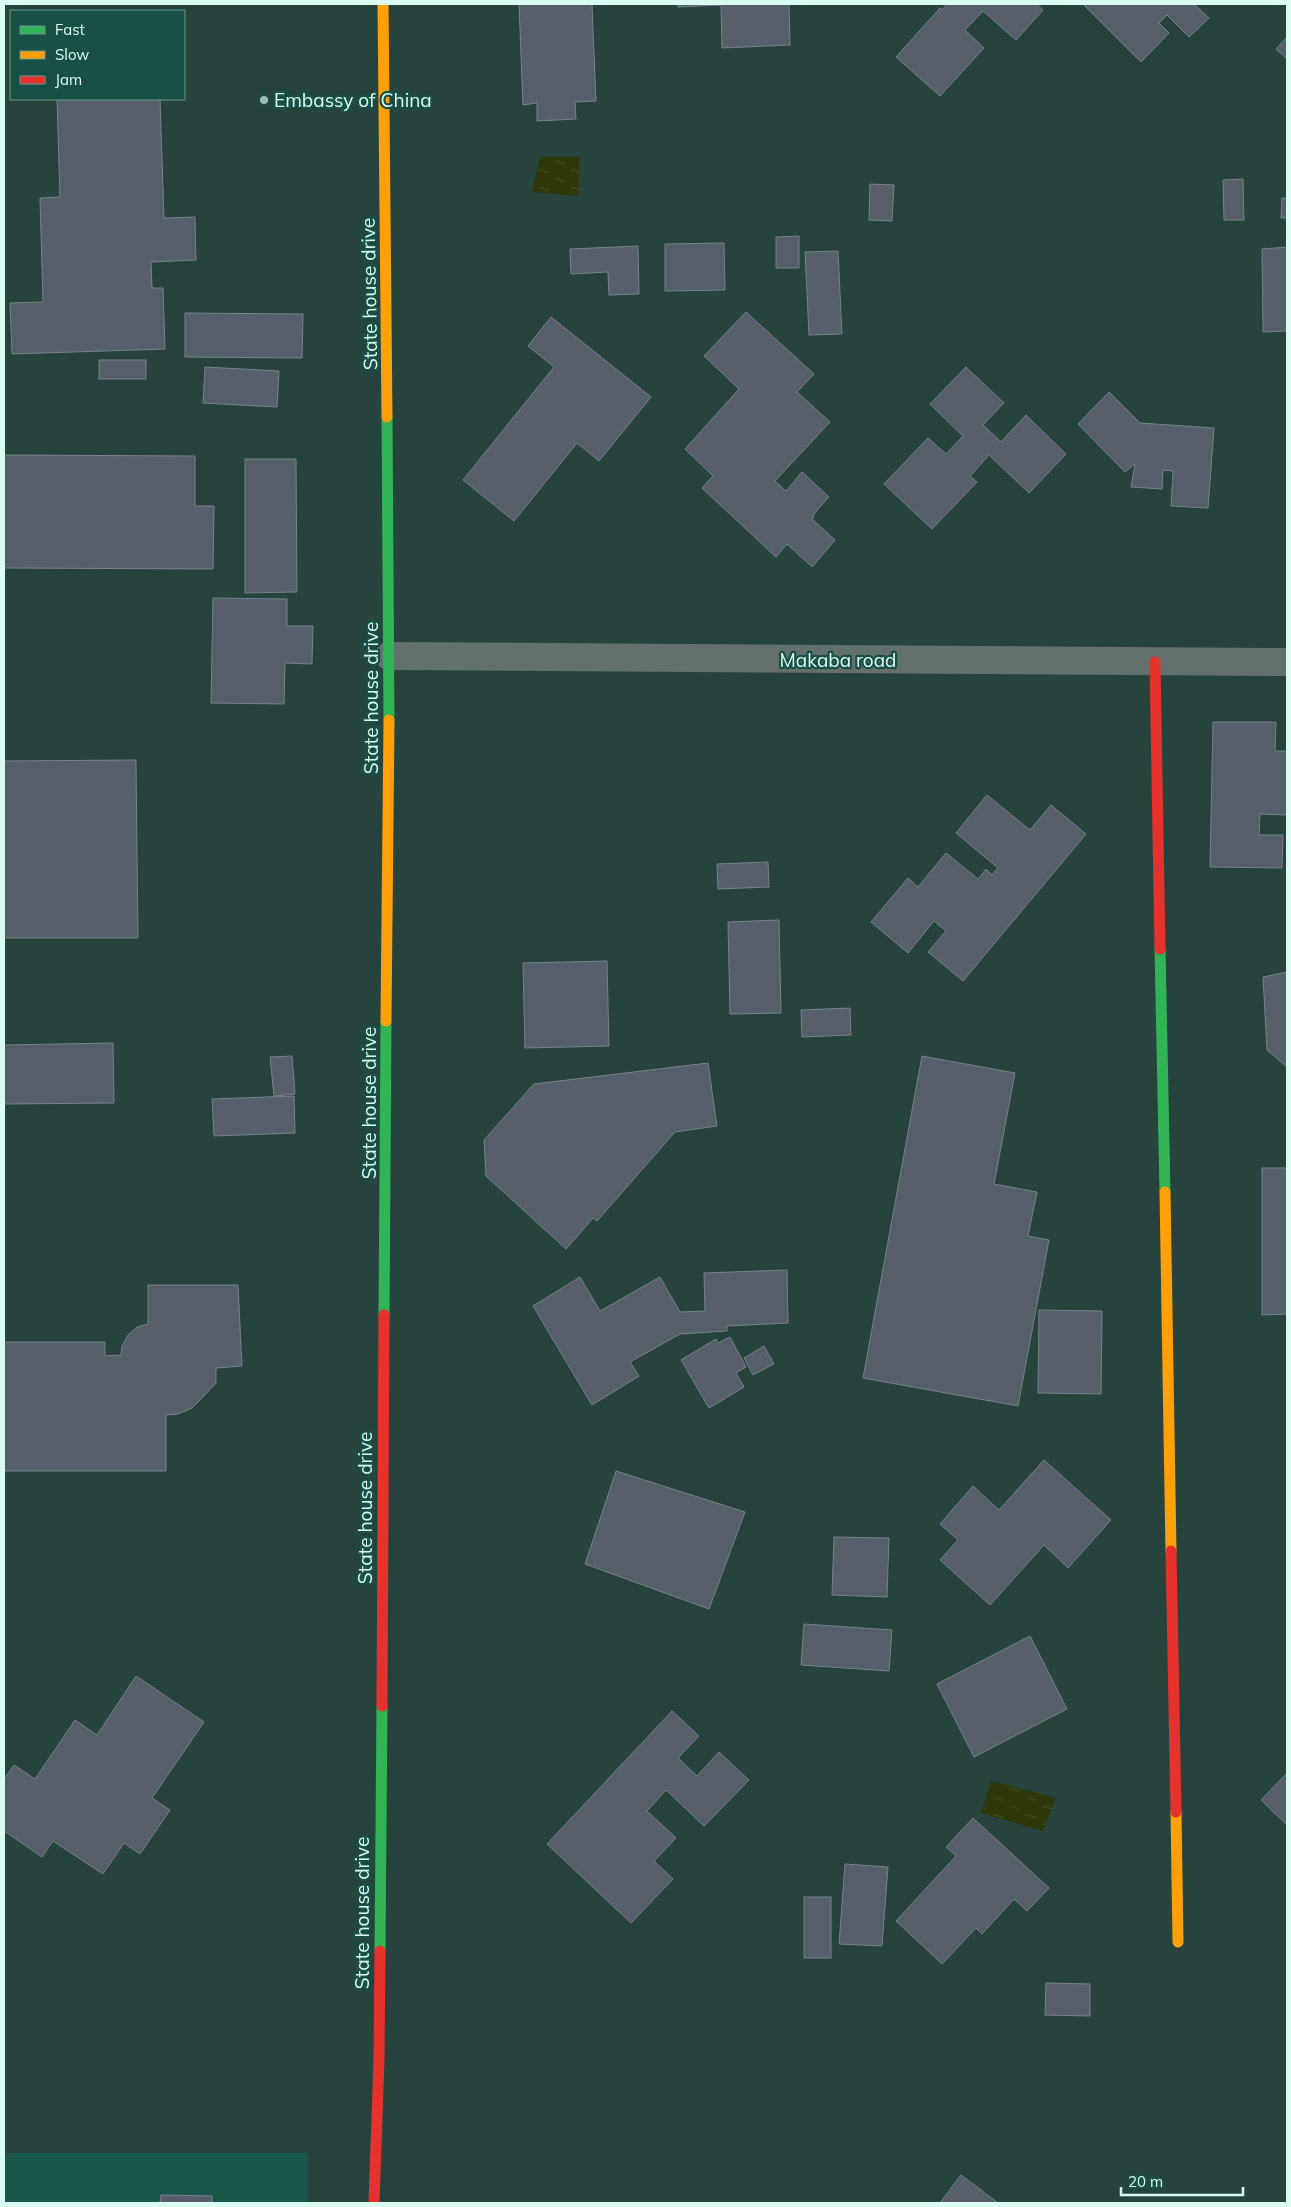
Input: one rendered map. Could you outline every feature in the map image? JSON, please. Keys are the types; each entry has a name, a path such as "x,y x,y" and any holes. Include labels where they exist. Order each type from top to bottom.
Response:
{"street":[{"name":"State house drive","path":"374,2203 379,2040 390,656 384,4"},
{"name":"Makaba road","path":"390,656 1287,662"},
{"path":"1155,662 1178,1942"}],"shaded area":[{"path":"4,2153 308,2153 308,2203 4,2203"}],"water":[{"path":"540,157 580,157 578,196 532,192"},
{"path":"991,1781 1056,1798 1043,1831 981,1813"}],"building":[{"path":"519,4 592,4 596,101 575,102 576,119 537,121 537,103 523,105"},
{"path":"678,4 789,4 790,45 722,48 721,5 678,7"},
{"path":"947,4 1036,4 1043,10 1016,40 983,11 965,30 984,48 940,96 896,57 940,8 942,10"},
{"path":"1083,4 1194,4 1209,18 1189,37 1167,15 1159,23 1169,33 1141,62"},
{"path":"1287,37 1287,59 1276,49"},
{"path":"57,100 160,100 164,218 195,217 196,260 151,262 152,288 163,288 165,349 12,354 10,303 43,302 40,198 60,197"},
{"path":"1243,179 1244,220 1224,220 1223,180"},
{"path":"870,184 894,185 892,221 869,220"},
{"path":"1282,198 1287,198 1287,218 1281,218"},
{"path":"799,236 799,268 776,268 776,237"},
{"path":"724,243 725,290 665,291 665,244"},
{"path":"638,246 639,294 609,295 608,272 571,274 570,249"},
{"path":"1287,247 1287,331 1263,332 1262,249"},
{"path":"838,251 842,334 809,335 805,252"},
{"path":"746,312 814,374 797,392 830,422 775,481 786,491 802,472 829,497 813,515 812,519 835,540 812,567 787,544 776,557 702,488 713,476 685,449 739,389 704,356"},
{"path":"185,313 303,314 302,358 185,357"},
{"path":"551,317 651,397 599,461 577,443 514,521 463,480 554,367 528,346"},
{"path":"99,360 146,360 146,379 99,379"},
{"path":"205,367 279,371 277,407 203,403"},
{"path":"966,367 1004,403 983,425 1001,442 1026,415 1066,454 1029,493 989,455 970,476 977,482 932,529 884,484 928,438 946,454 963,436 930,404"},
{"path":"1109,392 1140,423 1214,428 1208,508 1171,506 1173,471 1163,470 1162,489 1131,487 1135,464 1125,472 1078,424"},
{"path":"4,455 195,456 195,506 214,506 213,569 4,568"},
{"path":"245,459 296,459 297,592 245,593"},
{"path":"213,598 287,599 287,626 313,626 312,664 285,663 284,704 211,703"},
{"path":"1213,722 1276,722 1275,751 1287,751 1287,815 1260,814 1259,835 1283,835 1282,868 1210,867"},
{"path":"136,760 138,938 4,938 4,761"},
{"path":"987,795 1030,830 1051,805 1086,834 963,981 928,952 946,931 934,921 908,953 871,922 908,878 918,887 946,853 978,879 986,869 992,875 998,868 956,833"},
{"path":"768,862 769,887 718,889 717,864"},
{"path":"779,920 781,1013 730,1014 728,922"},
{"path":"607,961 609,1046 525,1048 523,963"},
{"path":"1287,972 1287,1067 1267,1050 1263,977"},
{"path":"850,1008 851,1035 802,1037 801,1010"},
{"path":"113,1043 114,1103 4,1104 4,1045"},
{"path":"292,1056 295,1094 274,1096 270,1057"},
{"path":"922,1056 1015,1073 994,1184 1037,1192 1028,1236 1049,1240 1018,1406 863,1378"},
{"path":"708,1063 717,1126 675,1132 597,1221 593,1218 566,1249 486,1176 484,1140 534,1084"},
{"path":"294,1096 295,1133 214,1136 212,1099"},
{"path":"1262,1168 1287,1168 1287,1314 1262,1315"},
{"path":"787,1270 788,1323 727,1326 727,1331 680,1334 630,1362 639,1376 592,1405 533,1306 580,1277 600,1311 660,1277 680,1312 705,1311 704,1273"},
{"path":"148,1285 238,1285 242,1366 216,1368 216,1383 192,1408 178,1414 166,1415 166,1471 4,1471 4,1342 105,1342 105,1356 121,1355 122,1346 128,1335 137,1327 148,1324"},
{"path":"1039,1310 1102,1311 1101,1394 1038,1393"},
{"path":"730,1337 746,1367 736,1373 744,1387 709,1408 681,1360 716,1339 718,1343"},
{"path":"764,1346 774,1364 753,1375 744,1358"},
{"path":"1044,1460 1111,1520 1068,1568 1044,1545 990,1605 940,1560 958,1540 940,1524 973,1486 999,1510"},
{"path":"616,1471 745,1512 709,1609 585,1564"},
{"path":"834,1537 889,1538 887,1597 832,1595"},
{"path":"804,1624 892,1630 889,1671 801,1665"},
{"path":"1030,1636 1067,1709 974,1757 937,1684"},
{"path":"136,1676 204,1722 152,1798 170,1810 140,1854 124,1843 103,1874 53,1841 42,1857 4,1831 4,1779 14,1765 35,1779 75,1720 97,1735"},
{"path":"672,1711 699,1736 678,1758 697,1776 719,1752 749,1780 704,1826 666,1790 647,1811 676,1838 654,1861 673,1879 631,1923 547,1844"},
{"path":"1287,1773 1287,1825 1261,1800"},
{"path":"973,1818 1049,1888 1027,1911 1014,1899 982,1934 976,1928 942,1964 896,1921 956,1856 946,1847"},
{"path":"845,1864 888,1867 882,1946 839,1944"},
{"path":"804,1897 831,1897 831,1958 804,1958"},
{"path":"1046,1983 1090,1984 1090,2016 1045,2015"},
{"path":"961,2175 998,2203 940,2203"},
{"path":"161,2195 212,2196 212,2203 160,2203"}],"traffic: fast":[{"path":"387,417 389,720"},
{"path":"1160,949 1165,1192"},
{"path":"384,1315 386,1021"},
{"path":"380,1951 382,1706"}],"traffic: slow":[{"path":"383,4 387,417"},
{"path":"386,1021 389,720"},
{"path":"1165,1192 1171,1551"},
{"path":"1176,1812 1178,1942"}],"traffic: jam":[{"path":"1155,662 1160,949"},
{"path":"382,1706 384,1315"},
{"path":"1171,1551 1176,1812"},
{"path":"374,2203 379,2060 380,1951"}],"place":[{"name":"Embassy of China","path":"264,100"}]}
